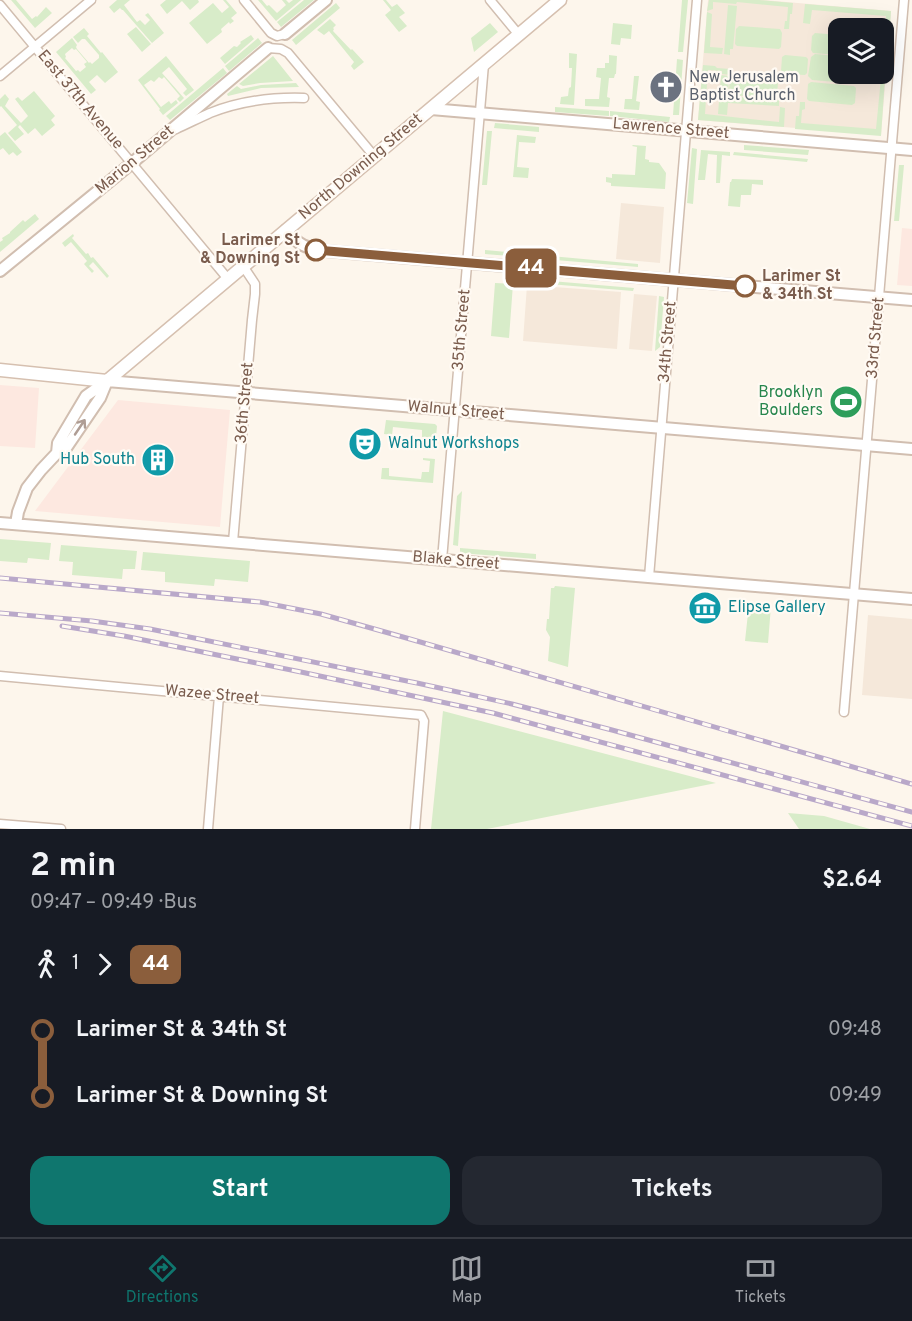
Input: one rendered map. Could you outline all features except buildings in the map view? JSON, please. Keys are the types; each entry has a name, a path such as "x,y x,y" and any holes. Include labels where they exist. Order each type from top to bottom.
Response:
{"main road":[{"name":"North Downing Street","path":"107,381 560,0"},
{"name":"Walnut Street","path":"0,370 107,381"}],"street":[{"path":"0,76 92,0"},
{"path":"244,0 277,36 285,34 326,0"},
{"path":"490,0 519,35"},
{"name":"34th Street","path":"649,577 697,0"},
{"name":"33rd Street","path":"844,712 904,0"},
{"name":"East 37th Avenue","path":"0,5 228,279"},
{"path":"268,48 281,49 288,53 374,156"},
{"name":"Marion Street","path":"0,271 268,48"},
{"name":"35th Street","path":"442,560 484,64"},
{"path":"165,135 210,113 233,105 264,99 304,98"},
{"name":"Lawrence Street","path":"431,109 912,150"},
{"path":"286,230 299,244 312,249 912,300"},
{"name":"36th Street","path":"233,543 255,294 255,284 243,266"},
{"name":"Walnut Street","path":"107,381 912,449"},
{"name":"North Downing Street","path":"16,524 27,488 57,453 66,448 100,398 107,381"},
{"name":"Blake Street","path":"0,523 912,599"},
{"name":"Wazee Street","path":"0,676 419,715 424,721 415,829"},
{"path":"208,829 219,696"},
{"path":"0,824 61,829"}],"shaded area":[{"path":"708,0 763,0 891,11 890,18 828,18 828,84 885,84 881,135 698,120"},
{"path":"621,203 664,207 660,263 616,259"},
{"path":"902,228 912,229 912,286 897,285"},
{"path":"527,285 621,292 617,349 523,341"},
{"path":"634,294 657,296 652,351 629,349"},
{"path":"0,385 39,388 35,448 0,446"},
{"name":"Hub South","path":"118,400 230,410 220,527 35,511"},
{"path":"868,615 912,619 912,699 862,695"}],"green space":[{"path":"11,0 16,0 32,19 46,7 52,13 35,28"},
{"path":"117,0 130,0 124,5 137,22 140,20 145,25 150,20 145,15 148,13 164,33 152,43 123,10 120,8 114,13 109,7"},
{"path":"166,0 198,0 199,2 190,10 182,1 167,14 160,5"},
{"path":"223,0 226,0 237,13 231,18 234,21 230,24 229,22 221,29 222,32 207,44 189,23 213,3 222,13 229,7"},
{"path":"258,0 262,0 277,13 286,5 282,0 289,3 293,0 301,0 276,21"},
{"path":"304,0 314,0 281,27 277,22"},
{"path":"383,0 386,0 392,7 397,4 405,13 399,17 407,26 399,32 385,15 391,10"},
{"path":"682,0 688,0 683,52 678,52"},
{"path":"709,0 793,3 789,29 784,29 788,7 713,2 713,9 707,11"},
{"path":"336,3 340,8 296,45 292,40"},
{"path":"805,4 891,11 890,18 886,18 886,16 812,10 810,24 803,23"},
{"path":"728,5 737,6 733,49 730,49 730,55 724,54"},
{"path":"707,12 712,14 710,47 723,48 722,54 704,53"},
{"path":"330,19 336,25 333,31 364,62 354,70 351,66 354,62 329,31 324,35 317,30"},
{"path":"490,23 498,32 474,52 471,38"},
{"path":"613,23 632,25 631,39 621,38 620,45 611,44"},
{"path":"739,26 780,29 781,47 779,49 737,46 735,44 736,29"},
{"path":"136,27 151,44 142,52 127,34"},
{"path":"84,28 89,34 87,36 118,72 105,83 97,75 89,82 96,90 91,94 56,52 72,38 77,49 89,63 92,64 99,58 85,39 78,43 73,37","holes":["72,48 76,49 87,62 84,64 86,67 80,72 76,71 65,58 65,54"]},
{"path":"815,33 828,34 828,54 813,53 811,50 812,36"},
{"path":"251,35 254,39 225,64 220,58"},
{"path":"258,38 262,43 229,71 225,66"},
{"path":"569,53 577,54 574,105 560,104 561,97 568,96 571,87 572,68 569,68"},
{"path":"815,54 828,55 828,81 812,80 808,76 811,57"},
{"path":"609,55 617,56 616,74 614,78 609,78 607,97 610,98 609,107 585,106 585,99 599,99 601,78 596,77 597,68 605,68 605,63 609,63"},
{"path":"785,55 806,57 808,59 807,73 805,75 783,74 781,71 782,57"},
{"path":"166,56 194,90 186,96 183,93 187,89 169,67 162,73 184,98 180,102 177,99 180,96 164,77 162,79 159,77 154,82 151,80 144,85 161,107 169,101 171,104 176,100 178,103 163,115 138,80"},
{"path":"273,56 293,81 243,86 239,84"},
{"path":"677,59 683,60 679,115 673,115"},
{"path":"703,65 730,69 730,75 722,74 722,71 708,70 705,114 779,122 780,107 785,108 784,127 698,120"},
{"path":"223,68 227,73 170,120 166,116"},
{"path":"721,75 729,76 728,96 779,100 779,106 728,103 727,115 718,114"},
{"path":"634,76 639,76 636,101 640,102 639,110 624,109 625,99 632,99"},
{"path":"732,76 777,79 777,96 775,98 731,95 729,92"},
{"path":"811,82 854,86 856,88 855,103 852,105 809,101 807,99 808,84"},
{"path":"296,83 299,87 261,88 228,96 227,94 237,86 241,89 261,85"},
{"path":"880,84 885,84 881,136 795,129 796,116 799,116 800,102 805,102 801,123 876,129"},
{"path":"34,91 55,116 51,120 55,125 42,136 35,128 28,134 20,125 18,127 24,134 15,141 8,133 17,125 0,107 0,99 5,94 9,99 5,106 21,123 28,116 15,99 18,97 22,101"},
{"path":"555,107 609,111 609,116 555,112"},
{"path":"610,111 670,117 669,122 610,116"},
{"path":"495,123 539,127 539,132 494,128"},
{"path":"487,131 492,131 487,185 482,185"},
{"path":"5,132 22,152 17,156 13,152 9,155 3,148 0,150 0,136"},
{"path":"517,135 536,137 535,143 519,142 517,167 529,168 528,178 513,177"},
{"path":"633,145 646,146 645,159 659,163 666,173 665,189 611,186 611,183 606,182 606,177 612,178 612,174 635,175 637,147"},
{"path":"744,145 809,150 808,155 744,150"},
{"path":"692,148 697,149 693,204 687,203"},
{"path":"701,150 730,152 730,156 722,155 720,183 716,183 717,155 708,154 705,180 698,180"},
{"path":"734,152 808,159 807,162 733,155"},
{"path":"899,165 904,165 899,221 894,221"},
{"path":"732,179 763,180 763,185 752,184 751,195 741,195 740,207 728,206"},
{"path":"35,214 39,219 0,252 2,238 23,220 25,222"},
{"path":"73,234 72,238 86,254 93,257 109,276 107,278 93,262 89,266 94,271 92,273 84,264 87,261 71,242 65,247 62,243"},
{"path":"485,250 638,264 638,267 485,254"},
{"path":"527,279 634,288 633,291 525,282"},
{"path":"495,283 513,284 509,338 491,336"},
{"path":"659,296 664,297 660,347 655,351"},
{"path":"386,420 435,424 437,426 435,449 424,448 425,445 432,446 432,438 422,437 422,430 393,427 392,435 384,434"},
{"path":"423,458 435,459 433,483 381,479 382,468 389,468 389,476 421,479 422,472 429,472 430,461 423,460"},
{"path":"462,491 458,546 453,545 457,496"},
{"path":"0,539 51,543 49,560 28,558 27,563 0,561"},
{"path":"61,545 137,551 135,569 123,569 122,579 72,575 73,562 59,561"},
{"path":"460,548 536,554 536,559 460,553"},
{"path":"143,552 250,561 248,582 215,579 214,586 165,582 165,572 141,570"},
{"path":"555,586 575,588 568,667 548,661 550,637 546,630 547,619 549,619 551,588"},
{"path":"749,604 771,606 768,643 745,641"},
{"path":"443,711 716,783 487,829 431,829"},
{"path":"788,813 824,816 870,829 799,829"}],"railway":[{"path":"0,578 260,602 321,614 912,784"},
{"path":"0,613 92,621 150,629 417,683 512,704 612,730 912,812"},
{"path":"62,626 124,636 493,713 912,826"}],"bus line":[{"name":"44","path":"316,250 745,286"}],"place":[{"name":"New Jerusalem Baptist Church","path":"666,87"},
{"name":"Larimer St & Downing St","path":"316,250"},
{"name":"Larimer St & 34th St","path":"745,286"},
{"name":"Brooklyn Boulders","path":"846,402"},
{"name":"Walnut Workshops","path":"365,444"},
{"name":"Hub South","path":"158,460"},
{"name":"Elipse Gallery","path":"705,608"}]}
